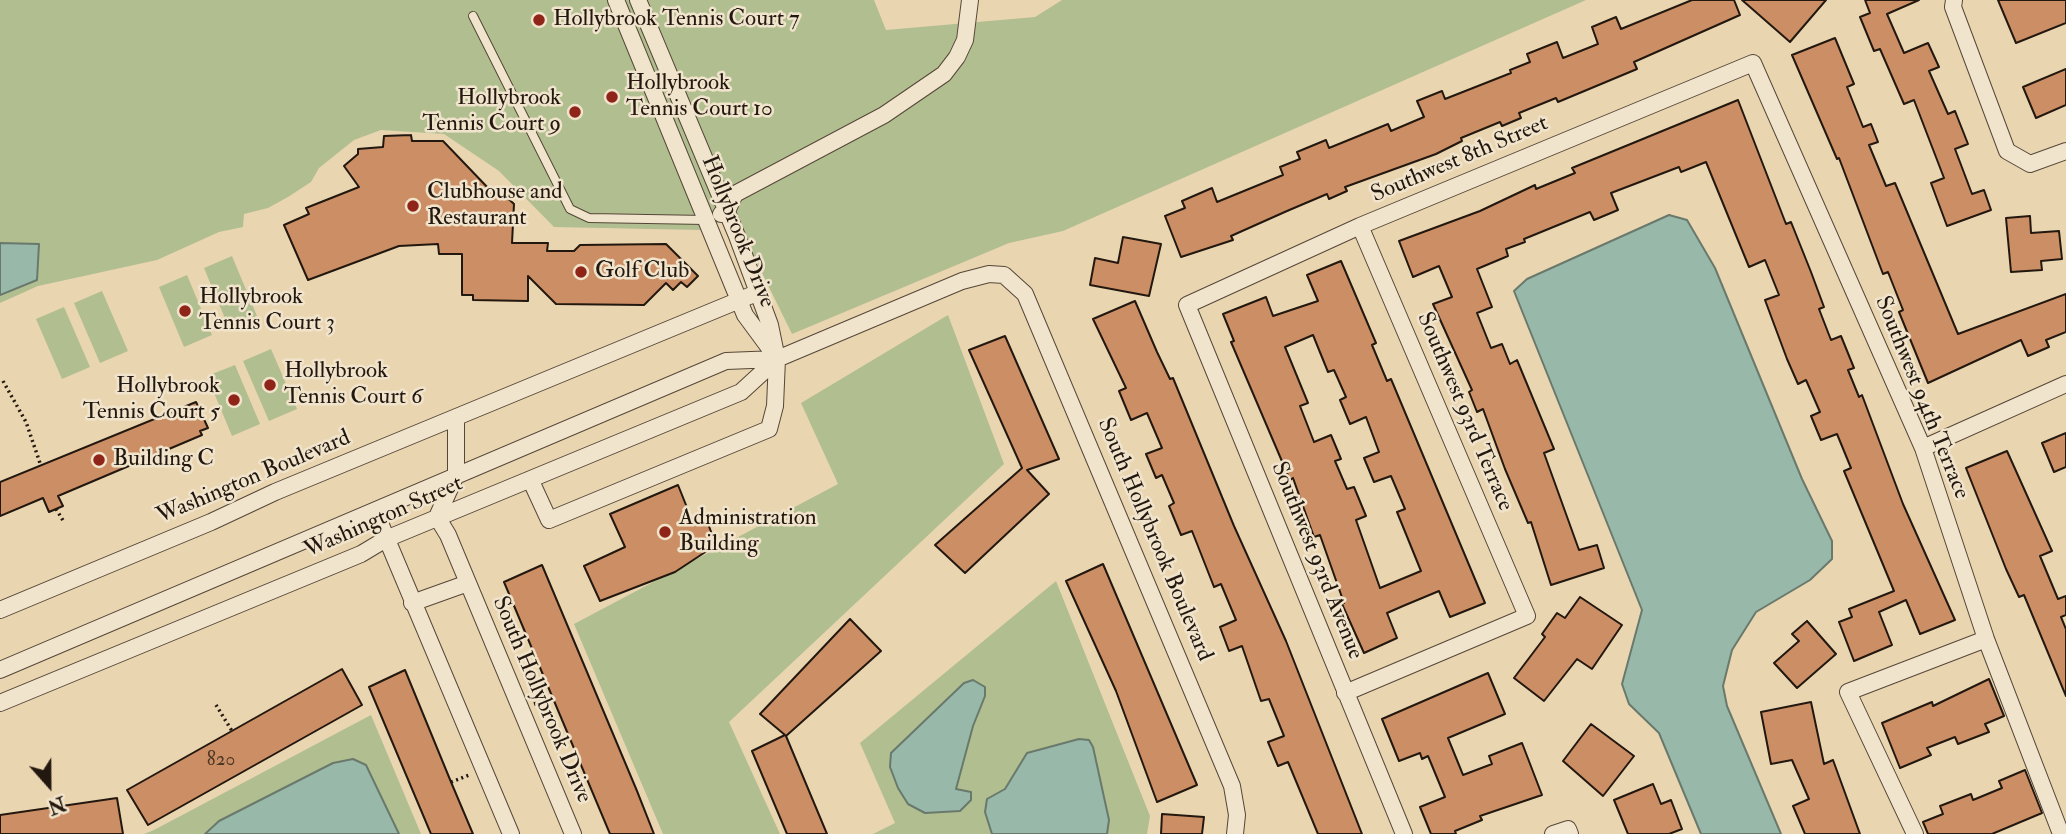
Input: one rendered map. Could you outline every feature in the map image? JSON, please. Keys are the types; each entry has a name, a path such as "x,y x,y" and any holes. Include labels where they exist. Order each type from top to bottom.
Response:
{"street":[{"name":"Hollybrook Drive","path":"616,0 739,300 754,332 777,359"},
{"name":"Hollybrook Drive","path":"531,481 549,520 769,429 775,406 777,359 759,292 638,0"},
{"path":"706,220 727,211 736,194 884,115 944,74 957,57 965,40 970,0"},
{"path":"1954,0 1953,7 2007,151 2030,164 2066,151"},
{"name":"Southwest 8th Street","path":"1187,305 1360,226 1753,63"},
{"name":"Southwest 94th Terrace","path":"1753,63 1923,448 1986,639 2061,834"},
{"name":"Southwest 93rd Terrace","path":"1345,693 1527,616 1360,226"},
{"name":"Washington Street","path":"0,703 361,554 386,539 741,392 777,359 962,281 989,274 1004,275"},
{"name":"South Hollybrook Boulevard","path":"1004,275 1025,294 1232,786 1237,815 1235,834"},
{"name":"Washington Boulevard","path":"0,610 257,500 759,292"},
{"name":"Southwest 93rd Avenue","path":"1187,305 1404,834"},
{"name":"Washington Street","path":"0,670 726,361 777,359"},
{"path":"1923,448 2066,384"},
{"path":"438,517 456,475 456,417"},
{"path":"375,511 511,834"},
{"name":"South Hollybrook Drive","path":"438,517 573,834"},
{"name":"South Hollybrook Drive","path":"412,603 468,583"},
{"path":"1915,834 1848,692 1986,639"}],"lane":[{"path":"473,16 570,209 579,216 589,218 706,220"}],"path":[{"path":"3,381 26,422 41,466"},
{"path":"0,388 6,386"},
{"path":"56,509 64,522"},
{"path":"216,705 232,731"}],"green space":[{"path":"0,0 874,0 886,30 1035,17 1062,0 1586,0 1063,231 1009,243 792,334 739,226 731,221 721,221 700,230 554,227 499,171 444,134 381,130 354,140 319,168 311,182 288,197 268,208 244,214 243,227 219,232 157,260 38,286 0,303"},
{"path":"232,256 257,316 229,328 204,268"},
{"name":"Hollybrook Tennis Court 3","path":"187,275 212,335 184,347 159,287"},
{"path":"102,291 128,351 100,363 74,303"},
{"path":"64,307 90,367 62,379 36,319"},
{"path":"948,315 1004,464 729,722 780,834 663,834 574,624 838,484 801,403"},
{"name":"Hollybrook Tennis Court 6","path":"271,349 297,409 269,421 243,361"},
{"name":"Hollybrook Tennis Court 5","path":"235,365 260,424 232,436 207,376"},
{"path":"1056,581 1150,816 1147,834 873,834 895,823 860,743"},
{"path":"371,715 421,834 144,834 154,830"}],"shaded area":[{"path":"1669,215 1687,220 1715,268 1802,479 1832,541 1832,559 1810,580 1756,612 1732,650 1723,686 1727,706 1781,834 1701,834 1659,733 1629,704 1622,684 1642,610 1514,291 1527,279"},
{"path":"0,243 39,244 37,280 0,295"},
{"path":"973,680 985,687 985,696 973,726 956,789 971,792 971,800 960,811 925,813 908,804 898,788 890,767 891,753 964,683"},
{"path":"1079,739 1089,740 1093,747 1109,820 1107,834 992,834 985,812 987,799 1005,789 1027,753"},
{"path":"353,759 366,765 399,834 205,834 219,821 333,763"}],"building":[{"path":"1692,0 1734,0 1740,15 1634,62 1637,69 1558,102 1556,98 1519,113 1521,118 1502,126 1500,122 1461,138 1462,141 1436,154 1345,187 1347,191 1329,199 1327,194 1287,211 1231,236 1233,240 1181,257 1165,216 1185,208 1182,201 1212,188 1217,202 1283,175 1280,167 1300,159 1297,152 1326,140 1329,148 1388,124 1391,131 1424,117 1417,101 1442,91 1445,99 1511,73 1510,70 1530,62 1527,54 1557,42 1563,58 1598,44 1592,27 1616,17 1621,29"},
{"path":"1742,0 1826,0 1790,42"},
{"path":"1865,0 1919,0 1887,14 1904,53 1928,43 1939,67 1929,71 1948,114 1955,111 1968,144 1955,149 1972,194 1984,190 1991,210 1947,226 1931,183 1944,178 1914,100 1904,104 1880,49 1874,51 1860,17 1870,13"},
{"path":"1998,0 2066,0 2066,23 2016,43"},
{"path":"1835,38 1854,84 1847,87 1863,127 1871,124 1878,142 1869,145 1886,186 1895,183 1958,334 2066,294 2066,332 2046,340 2049,347 2028,356 2021,340 1928,383 1899,312 1903,310 1888,272 1883,274 1839,158 1837,159 1792,55"},
{"path":"2066,69 2066,105 2036,118 2023,87"},
{"path":"1738,100 1786,224 1791,222 1811,272 1824,307 1819,309 1831,340 1841,336 1854,368 1848,370 1859,397 1862,395 1903,504 1955,620 1920,634 1906,600 1879,612 1892,645 1854,661 1839,622 1852,617 1849,609 1894,591 1844,471 1851,468 1837,434 1821,440 1811,416 1820,412 1806,380 1798,384 1787,359 1765,300 1779,295 1765,260 1749,267 1706,162 1681,172 1679,167 1611,193 1618,210 1594,220 1590,212 1524,239 1525,242 1506,249 1508,256 1477,269 1492,307 1477,313 1491,348 1502,344 1510,364 1517,360 1554,449 1544,453 1579,550 1597,545 1604,568 1551,585 1531,522 1528,523 1505,469 1483,409 1477,412 1469,392 1472,390 1433,304 1452,297 1439,266 1413,277 1399,241 1480,211 1535,185 1536,189 1575,173 1572,168"},
{"path":"411,135 412,141 443,141 490,190 500,191 514,204 512,243 548,243 547,251 574,251 580,245 666,244 698,276 687,287 681,282 673,290 666,283 644,305 556,304 528,276 528,301 473,300 473,295 462,295 462,254 439,254 438,244 399,246 308,280 284,225 309,214 306,208 359,187 344,166 358,154 358,149 383,147 384,136"},
{"path":"2030,216 2031,233 2059,231 2062,259 2041,261 2042,270 2011,272 2006,218"},
{"path":"1123,237 1161,244 1149,296 1090,285 1095,258 1118,263"},
{"path":"1341,261 1376,343 1372,345 1387,381 1391,379 1485,603 1450,617 1439,591 1387,613 1397,638 1364,653 1342,604 1344,603 1320,535 1314,537 1293,478 1290,480 1231,342 1234,341 1223,314 1266,297 1273,316 1318,301 1307,275","holes":["1313,335 1328,372 1334,370 1346,397 1340,400 1350,424 1366,417 1379,452 1364,458 1374,482 1391,476 1405,509 1397,512 1421,571 1380,588 1356,520 1366,516 1354,487 1347,489 1335,461 1341,459 1331,435 1314,442 1300,406 1308,403 1285,347"]},
{"path":"1135,301 1170,379 1173,378 1234,526 1286,641 1362,834 1318,834 1288,762 1278,766 1268,742 1284,736 1269,699 1261,701 1242,646 1229,651 1220,627 1236,620 1221,584 1214,587 1192,531 1181,535 1169,506 1174,503 1162,475 1156,478 1146,454 1162,448 1147,413 1131,420 1119,391 1126,388 1093,319"},
{"path":"1005,336 1059,459 1027,470 1049,494 965,573 935,545 1022,468 969,350"},
{"name":"Building C","path":"196,402 208,428 200,431 202,435 58,496 63,506 49,512 43,498 0,516 0,482"},
{"path":"2066,433 2066,467 2054,472 2042,443"},
{"path":"2007,451 2052,551 2040,556 2058,599 2066,596 2066,615 2061,617 2066,629 2066,696 2024,595 2019,597 2006,569 1966,468"},
{"name":"Administration Building","path":"678,485 692,520 704,513 716,545 675,572 600,601 584,566 625,547 610,514"},
{"path":"1103,564 1197,785 1157,802 1116,691 1066,581"},
{"path":"542,565 654,834 610,834 504,582"},
{"path":"1580,597 1622,625 1592,669 1577,659 1544,701 1514,678 1545,637 1542,634 1557,613 1565,618"},
{"path":"850,619 881,651 786,736 827,834 787,834 752,751 785,735 760,714"},
{"path":"1807,621 1836,654 1797,688 1774,663 1799,641 1792,634"},
{"path":"342,669 362,705 148,825 127,790"},
{"path":"405,670 473,834 431,834 369,687"},
{"path":"1488,673 1505,714 1448,738 1463,775 1492,764 1489,756 1522,743 1542,795 1480,816 1482,820 1455,831 1456,834 1431,834 1420,807 1445,797 1428,756 1422,759 1420,753 1399,761 1382,719"},
{"path":"1989,679 2004,716 1985,724 1989,732 1958,744 1955,737 1927,748 1931,755 1900,768 1882,723 1932,702 1933,706"},
{"path":"1811,702 1824,764 1833,760 1860,834 1805,834 1793,806 1809,799 1792,760 1771,764 1761,712"},
{"path":"1591,724 1634,756 1603,796 1563,761"},
{"path":"2025,770 2042,813 1992,834 1928,834 1923,822 1943,814 1940,806 1971,794 1973,800 2002,788 1999,781"},
{"path":"1653,784 1661,804 1671,800 1682,829 1669,834 1628,834 1614,800"},
{"path":"117,798 123,834 0,834 0,815"},
{"path":"1162,814 1204,817 1202,834 1161,834"}],"place":[{"name":"Hollybrook Tennis Court 7","path":"539,20"},
{"name":"Hollybrook Tennis Court 10","path":"612,97"},
{"name":"Hollybrook Tennis Court 9","path":"575,112"},
{"name":"Clubhouse and Restaurant","path":"413,206"},
{"name":"Golf Club","path":"581,272"},
{"name":"Hollybrook Tennis Court 3","path":"185,311"},
{"name":"Hollybrook Tennis Court 6","path":"270,385"},
{"name":"Hollybrook Tennis Court 5","path":"234,400"},
{"name":"Building C","path":"99,460"},
{"name":"Administration Building","path":"665,532"}]}
